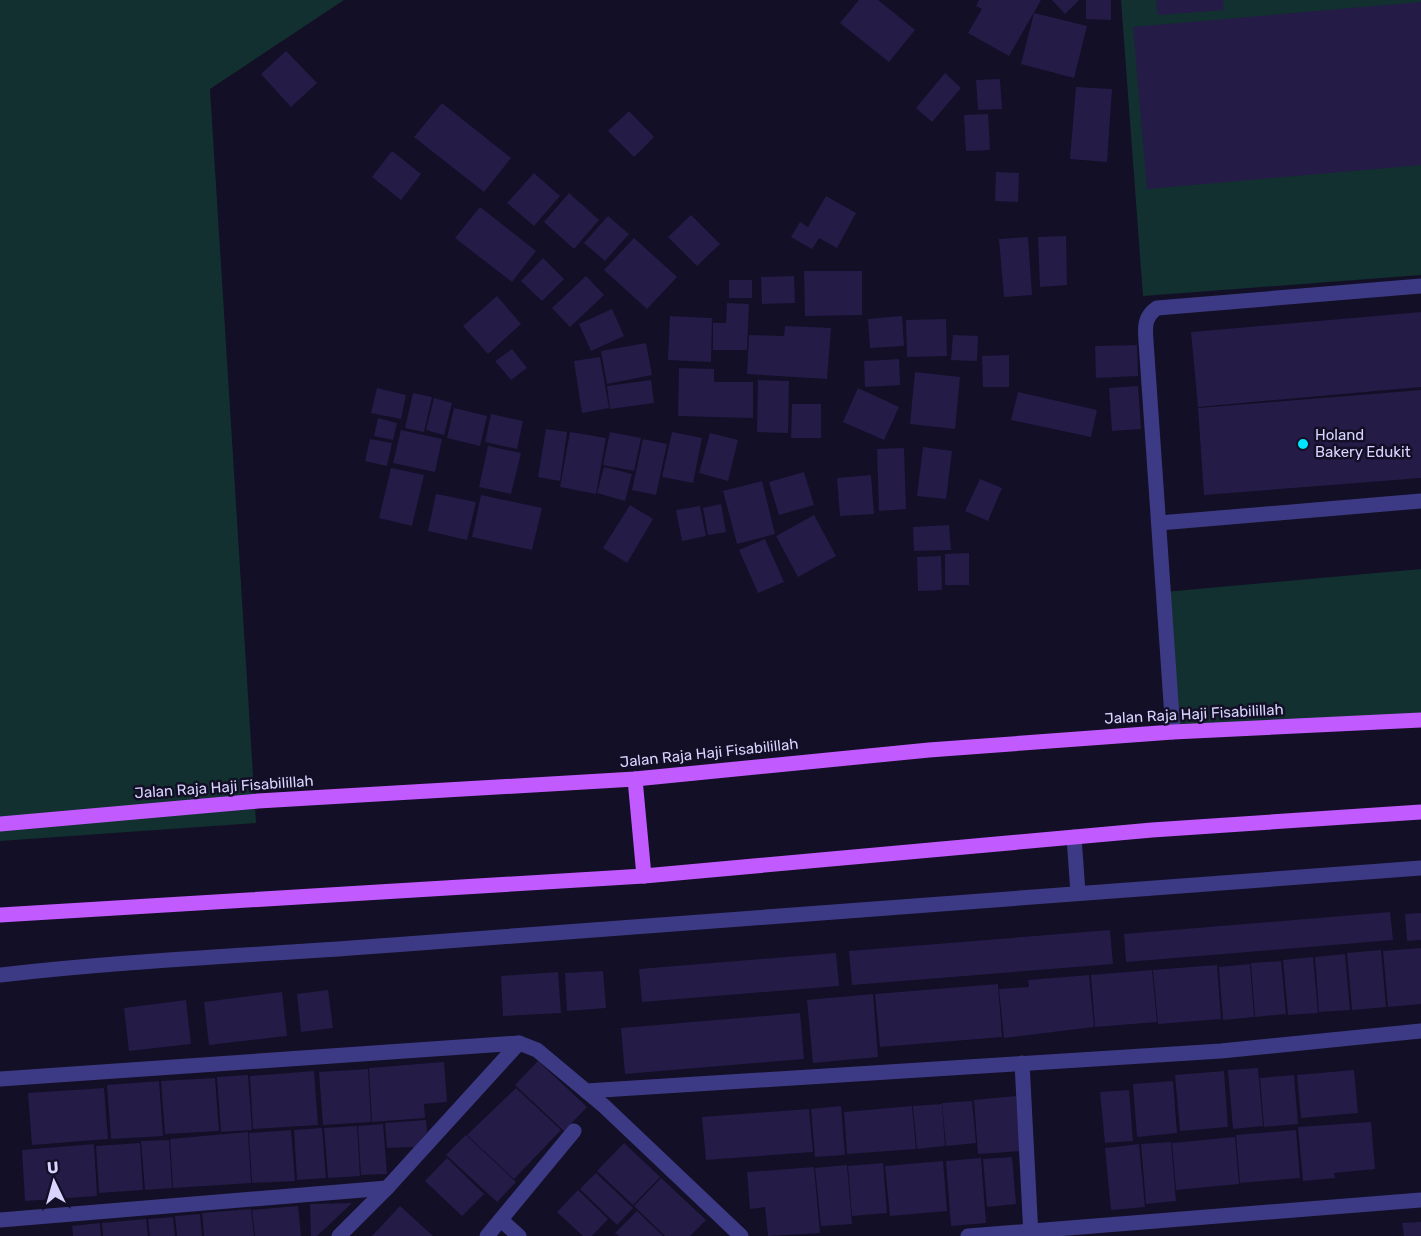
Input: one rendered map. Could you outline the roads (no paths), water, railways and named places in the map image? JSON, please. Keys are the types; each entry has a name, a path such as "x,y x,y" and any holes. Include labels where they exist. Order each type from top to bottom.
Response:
{"main road":[{"name":"Jalan Raja Haji Fisabilillah","path":"0,824 258,801 635,779 918,751 1173,732 1421,720"},
{"path":"635,779 644,876"},
{"path":"0,915 644,876 1074,837 1421,812"}],"street":[{"path":"1173,732 1145,325 1151,312 1157,309 1421,286"},
{"path":"1159,523 1421,501"},
{"path":"1074,837 1078,893"},
{"path":"0,975 106,963 382,946 1421,868"},
{"path":"586,1091 1221,1051 1421,1031"},
{"path":"0,1079 519,1043 537,1050 586,1091 741,1236"},
{"path":"339,1236 387,1188 519,1043"},
{"path":"1022,1063 1031,1233"},
{"path":"487,1236 574,1131"},
{"path":"0,1220 387,1188"},
{"path":"968,1236 1031,1233 1421,1200"},
{"path":"501,1220 519,1236"}],"place":[{"name":"Holand Bakery Edukit","path":"1303,444"}]}
